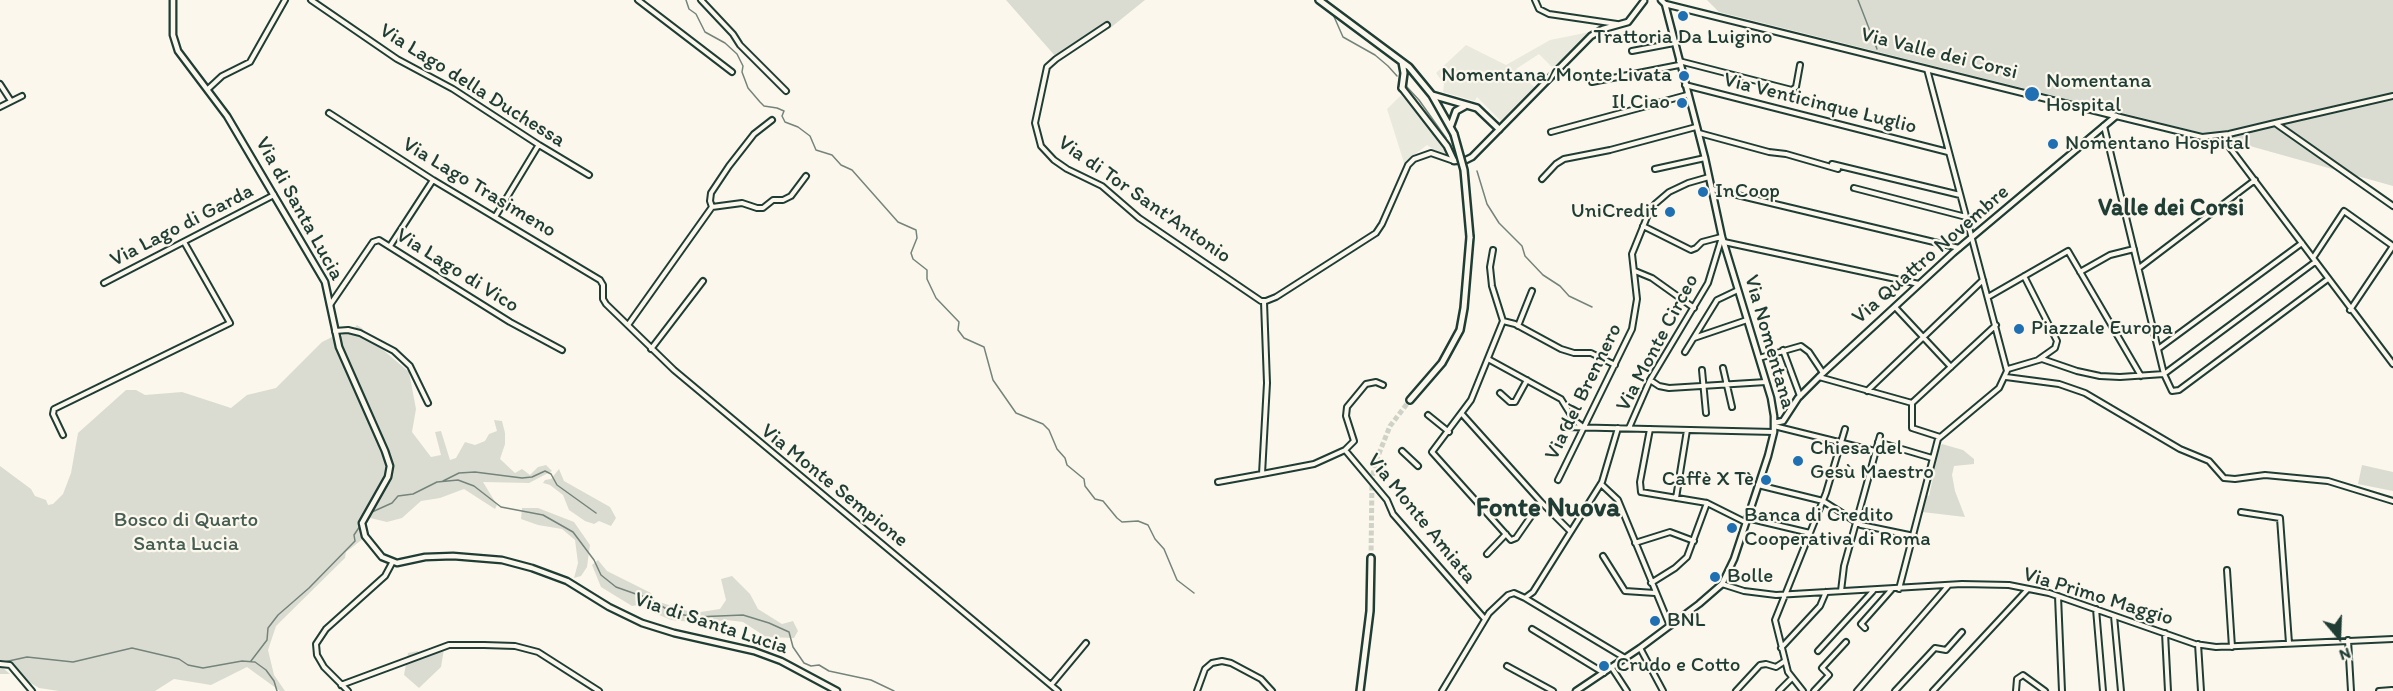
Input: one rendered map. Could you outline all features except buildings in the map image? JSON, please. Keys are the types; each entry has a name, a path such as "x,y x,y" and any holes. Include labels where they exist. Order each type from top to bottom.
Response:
{"main road":[{"path":"1320,1 1401,61 1422,82 1451,125 1464,170 1470,237 1460,330 1442,363 1410,400"},
{"path":"1401,61 1404,70 1403,85"},
{"path":"1403,85 1412,80 1422,82"},
{"path":"1432,95 1479,109 1499,129"},
{"path":"1451,125 1456,111 1467,105"},
{"path":"1360,691 1370,611 1371,558"}],"street":[{"name":"Via di Santa Lucia","path":"173,0 175,45 184,61 229,119 321,275 339,347 386,451 390,466 389,476 362,525 366,536 380,555 392,563 430,556 453,556 502,560 532,568 567,581 609,607 642,622 680,635 754,651 781,661 837,691"},
{"path":"208,89 222,76 250,62 285,0"},
{"name":"Via Lago della Duchessa","path":"311,0 397,59 453,89 539,146 589,175"},
{"path":"638,0 732,72"},
{"path":"701,0 739,44 786,91"},
{"path":"1535,0 1539,9 1549,14 1621,26"},
{"path":"1262,474 1267,383 1264,302 1312,275 1376,233 1408,165 1414,159 1431,153 1454,161 1470,158 1591,36 1603,29 1621,26 1629,21 1643,0"},
{"name":"Via Nomentana","path":"1576,691 1640,648 1722,584 1734,559 1768,456 1774,427 1772,399 1723,240 1705,158 1663,2"},
{"name":"Via Valle dei Corsi","path":"1663,2 2197,136 2220,136 2393,96"},
{"name":"Via di Tor Sant'Antonio","path":"1107,25 1056,58 1047,67 1035,120 1036,131 1045,152 1058,163 1102,186 1138,218 1264,302"},
{"path":"1632,51 1674,43"},
{"path":"1592,82 1679,63 1792,90 1796,87 1800,65"},
{"path":"1899,588 1932,458 1940,437 1999,388 2006,377 2007,369 1926,68"},
{"path":"0,84 11,101"},
{"path":"1403,85 1447,146 1454,161"},
{"name":"Via Venticinque Luglio","path":"1684,85 1948,152"},
{"path":"0,107 22,96"},
{"path":"1551,132 1687,96"},
{"name":"Via Lago Trasimeno","path":"329,113 433,180 600,280 603,285 603,294"},
{"name":"Via Quattro Novembre","path":"1774,427 1783,421 1800,396 1821,375 1919,284 2116,116"},
{"path":"712,207 711,193 729,166 754,134 772,120"},
{"path":"2275,123 2393,206"},
{"path":"2104,126 2164,374 2172,391 2177,391 2328,279"},
{"path":"1542,179 1564,159 1610,150 1696,127"},
{"path":"1698,133 1838,169"},
{"path":"2220,136 2393,364"},
{"path":"495,217 539,146"},
{"path":"1655,169 1705,158"},
{"path":"1832,164 1961,195"},
{"path":"628,325 712,207 742,203 763,208 774,200 788,198 806,176"},
{"name":"Via del Brennero","path":"1558,480 1615,365 1634,321 1637,299 1633,251 1649,212 1666,194 1688,183 1709,177"},
{"path":"390,246 433,180"},
{"path":"2139,268 2255,180"},
{"path":"1854,188 1967,217"},
{"path":"1712,189 1959,248"},
{"name":"Via Lago di Garda","path":"104,283 274,195"},
{"path":"2038,360 2051,361 2086,374 2114,377 2164,374 2314,260 2344,211 2393,246 2350,310"},
{"path":"1643,226 1691,250 1703,241 1723,240 1919,284"},
{"name":"Via Lago di Vico","path":"330,305 373,242 379,240 510,322 561,350"},
{"name":"Via Monte Circeo","path":"1629,428 1650,380 1708,284 1723,240"},
{"path":"63,435 53,414 54,410 195,338 230,323 184,242"},
{"path":"2158,349 2302,243"},
{"path":"2080,272 2110,255 2134,249"},
{"path":"1493,250 1490,267 1492,286 1503,321 1474,395 1449,432 1432,452 1510,540 1515,539 1541,502"},
{"path":"1988,297 2067,251 2141,376"},
{"path":"1635,271 1652,278 1695,308"},
{"path":"2007,369 2038,360 2055,348 2057,341 2024,276"},
{"path":"1868,391 1983,280"},
{"path":"651,349 703,281"},
{"path":"1685,352 1717,300 1738,290"},
{"path":"1518,326 1532,291"},
{"name":"Via Monte Sempione","path":"603,294 606,304 651,349 732,421 1058,691"},
{"path":"1895,307 1952,367"},
{"path":"1694,338 1747,320"},
{"path":"1503,321 1518,326 1561,349 1574,353 1591,353 1615,365"},
{"path":"1940,437 1912,428 1912,403 1996,325"},
{"path":"334,331 348,330 360,333 398,354 412,371 428,403"},
{"path":"1759,358 1799,346 1804,347 1821,375 1912,403"},
{"path":"1783,350 1800,396"},
{"path":"1488,359 1562,400 1574,420 1583,427"},
{"path":"1724,368 1731,407"},
{"path":"1702,369 1706,413"},
{"path":"2006,377 2059,384 2085,393 2181,449 2209,461 2224,478 2235,479 2265,475 2328,481 2393,501"},
{"path":"1500,393 1510,402 1515,402 1527,380"},
{"path":"1650,380 1659,386 1669,388 1766,382"},
{"path":"1345,450 1354,441 1346,416 1347,407 1366,384 1376,382 1383,386"},
{"path":"1462,414 1570,531"},
{"path":"1428,415 1449,432"},
{"path":"1564,427 1687,430 1774,427 1875,451"},
{"name":"Via Monte Circeo","path":"1526,598 1533,592 1601,484 1618,428"},
{"path":"1650,429 1640,485 1642,493 1707,503 1746,520 1810,533"},
{"path":"1803,691 1792,678 1774,624 1823,501 1845,429"},
{"path":"1676,498 1687,430"},
{"path":"1841,591 1844,566 1880,436"},
{"path":"1878,442 1932,458"},
{"name":"Via Monte Amiata","path":"1218,482 1314,464 1345,450 1387,500 1393,514 1484,618"},
{"path":"1402,451 1418,466"},
{"path":"1601,484 1618,500 1670,626"},
{"path":"1758,485 1823,501 1856,522 1914,536"},
{"path":"1651,583 1682,563 1694,541 1707,503"},
{"path":"2241,512 2280,518 2289,643"},
{"path":"1635,543 1668,532 1694,541"},
{"path":"1487,554 1506,534"},
{"path":"1603,556 1624,591 1655,593"},
{"path":"348,691 324,667 316,649 318,641 326,629 385,576 392,563"},
{"path":"2227,570 2232,647"},
{"name":"Via Primo Maggio","path":"1722,584 1749,592 1785,594 1997,584 2028,588 2058,596 2198,645 2232,647 2393,639"},
{"path":"1857,691 1949,585"},
{"path":"1933,691 2028,588"},
{"path":"1865,628 1861,624 1892,589"},
{"path":"1818,651 1874,590"},
{"path":"1781,648 1821,604 1826,592"},
{"path":"1442,691 1484,618 1508,595 1515,594 1526,598 1626,658"},
{"path":"2058,596 2062,691"},
{"path":"2096,609 2103,691"},
{"path":"2114,616 2121,691"},
{"path":"1532,629 1604,673"},
{"path":"1895,691 1935,648 1946,650 1962,632"},
{"path":"2166,633 2168,691"},
{"path":"2348,640 2351,691"},
{"path":"1814,691 1829,675 1822,668 1846,642"},
{"path":"1051,685 1086,643"},
{"path":"341,685 449,645 497,645 520,647 538,652 599,691"},
{"path":"2198,645 2201,691"},
{"path":"1640,648 1663,691"},
{"path":"1197,691 1204,670 1211,664 1221,661 1231,663 1262,679 1272,691"},
{"path":"1736,691 1760,665 1776,667 1785,661"},
{"path":"2,664 10,665 32,691"},
{"path":"1507,666 1553,691"},
{"path":"1612,668 1627,691"},
{"path":"2016,691 2017,678 2023,675 2044,691"},
{"path":"1779,691 1792,678"},
{"path":"2379,691 2392,690"}],"shaded area":[{"path":"1590,32 1554,69 1539,54 1516,69 1535,88 1504,121 1501,121 1477,97 1475,101 1443,92 1444,84 1436,73 1466,45 1506,65 1550,40"},
{"path":"1401,95 1446,149 1446,155 1443,156 1427,145 1405,166 1387,109"}],"green space":[{"path":"1006,0 1145,0 1109,29 1102,28 1056,57"},
{"path":"1707,0 2393,0 2393,186 2214,136 1719,12"},
{"name":"Bosco di Quarto Santa Lucia","path":"357,325 363,329 364,338 382,349 409,372 416,409 412,432 431,457 441,455 435,432 441,431 450,460 456,458 465,442 475,445 485,441 489,434 497,431 494,420 502,421 505,433 505,444 500,459 515,473 522,469 530,475 538,467 546,465 552,471 529,483 483,482 497,505 495,509 464,489 440,498 421,501 402,518 387,522 362,516 359,526 364,538 346,552 345,558 276,626 268,650 274,675 285,691 280,691 247,667 211,685 174,679 155,691 59,691 39,688 22,678 15,667 3,668 10,674 0,674 0,466 31,489 35,496 46,500 48,505 53,504 63,494 71,473 78,433 126,390 136,390 145,395 182,392 231,408 247,395 276,388 322,342 332,337 338,341 343,334 352,331"},
{"path":"1942,444 1963,450 1974,459 1974,464 1954,466 1952,475 1955,491 1965,517 1922,512 1926,495 1929,496 1934,473 1932,469"},
{"path":"2362,465 2393,472 2393,491 2358,484"},
{"path":"559,469 564,481 610,507 616,518 611,526 599,521 594,524 585,521 569,510 563,495 550,485 543,483 551,479"},
{"path":"522,508 538,508 574,522 590,545 587,567 581,576 574,578 578,563 575,540 562,529 538,525 521,519"},
{"path":"598,560 607,571 651,593 655,598 649,603 632,606 601,587 592,565"},
{"path":"732,576 750,594 758,609 782,624 793,621 798,631 794,638 766,637 743,622 726,620 702,623 671,620 652,612 656,601 694,613 720,609 726,600 721,579"},
{"path":"444,649 441,667 419,688 404,675 408,653 418,651 423,656"}],"waterway":[{"path":"686,0 689,9 696,14 705,32 725,43 737,54 743,66 742,72 748,88 764,106 784,111 782,116 785,122 798,127 810,136 816,150 832,155 841,165 852,170 898,222 916,230 917,238 911,253 913,259 927,270 927,279 936,298 959,322 958,330 964,338 984,347 993,380 1016,413 1043,424 1049,430 1067,465 1084,479 1085,486 1095,499 1103,501 1117,518 1122,522 1138,521 1148,525 1155,539 1164,549 1177,580 1194,593"},
{"path":"1858,0 1877,49"},
{"path":"1332,12 1343,37 1375,55 1397,76"},
{"path":"1406,86 1446,138"},
{"path":"1477,171 1487,204 1499,223 1522,246 1525,256 1543,275 1560,286 1569,296 1592,307"},
{"path":"443,481 459,473 475,472 522,478 532,477 545,471 551,474 557,485 596,513"},
{"path":"367,518 372,512 392,503 398,496 413,494 437,482 458,480 474,486 501,507 543,515 573,532 594,560 601,575 616,587 650,599 673,613 695,617 743,615 769,623 789,632 793,647 804,663 871,680 894,691"},
{"path":"251,661 267,640 268,628 278,615 309,588 355,541 354,535 360,526"},
{"path":"4,662 27,657 73,662 132,648 179,659 188,665 203,668 242,661 255,662 266,670 274,681 277,691"}],"tunnel":[{"path":"1371,558 1372,478 1376,461 1390,426 1410,400"}],"place":[{"name":"Trattoria Da Luigino","path":"1683,16"},
{"name":"Nomentana/Monte Livata","path":"1684,76"},
{"name":"Nomentana Hospital","path":"2032,94"},
{"name":"Il Ciao","path":"1682,103"},
{"name":"Nomentano Hospital","path":"2053,144"},
{"name":"InCoop","path":"1703,192"},
{"name":"UniCredit","path":"1670,212"},
{"name":"Piazzale Europa","path":"2019,329"},
{"name":"Chiesa del Gesù Maestro","path":"1798,461"},
{"name":"Caffè X Tè","path":"1766,480"},
{"name":"Banca di Credito Cooperativa di Roma","path":"1732,528"},
{"name":"Bolle","path":"1715,577"},
{"name":"BNL","path":"1655,621"},
{"name":"Crudo e Cotto","path":"1604,666"}],"district":[{"name":"Valle dei Corsi","path":"2171,209"},
{"name":"Fonte Nuova","path":"1548,509"}]}
